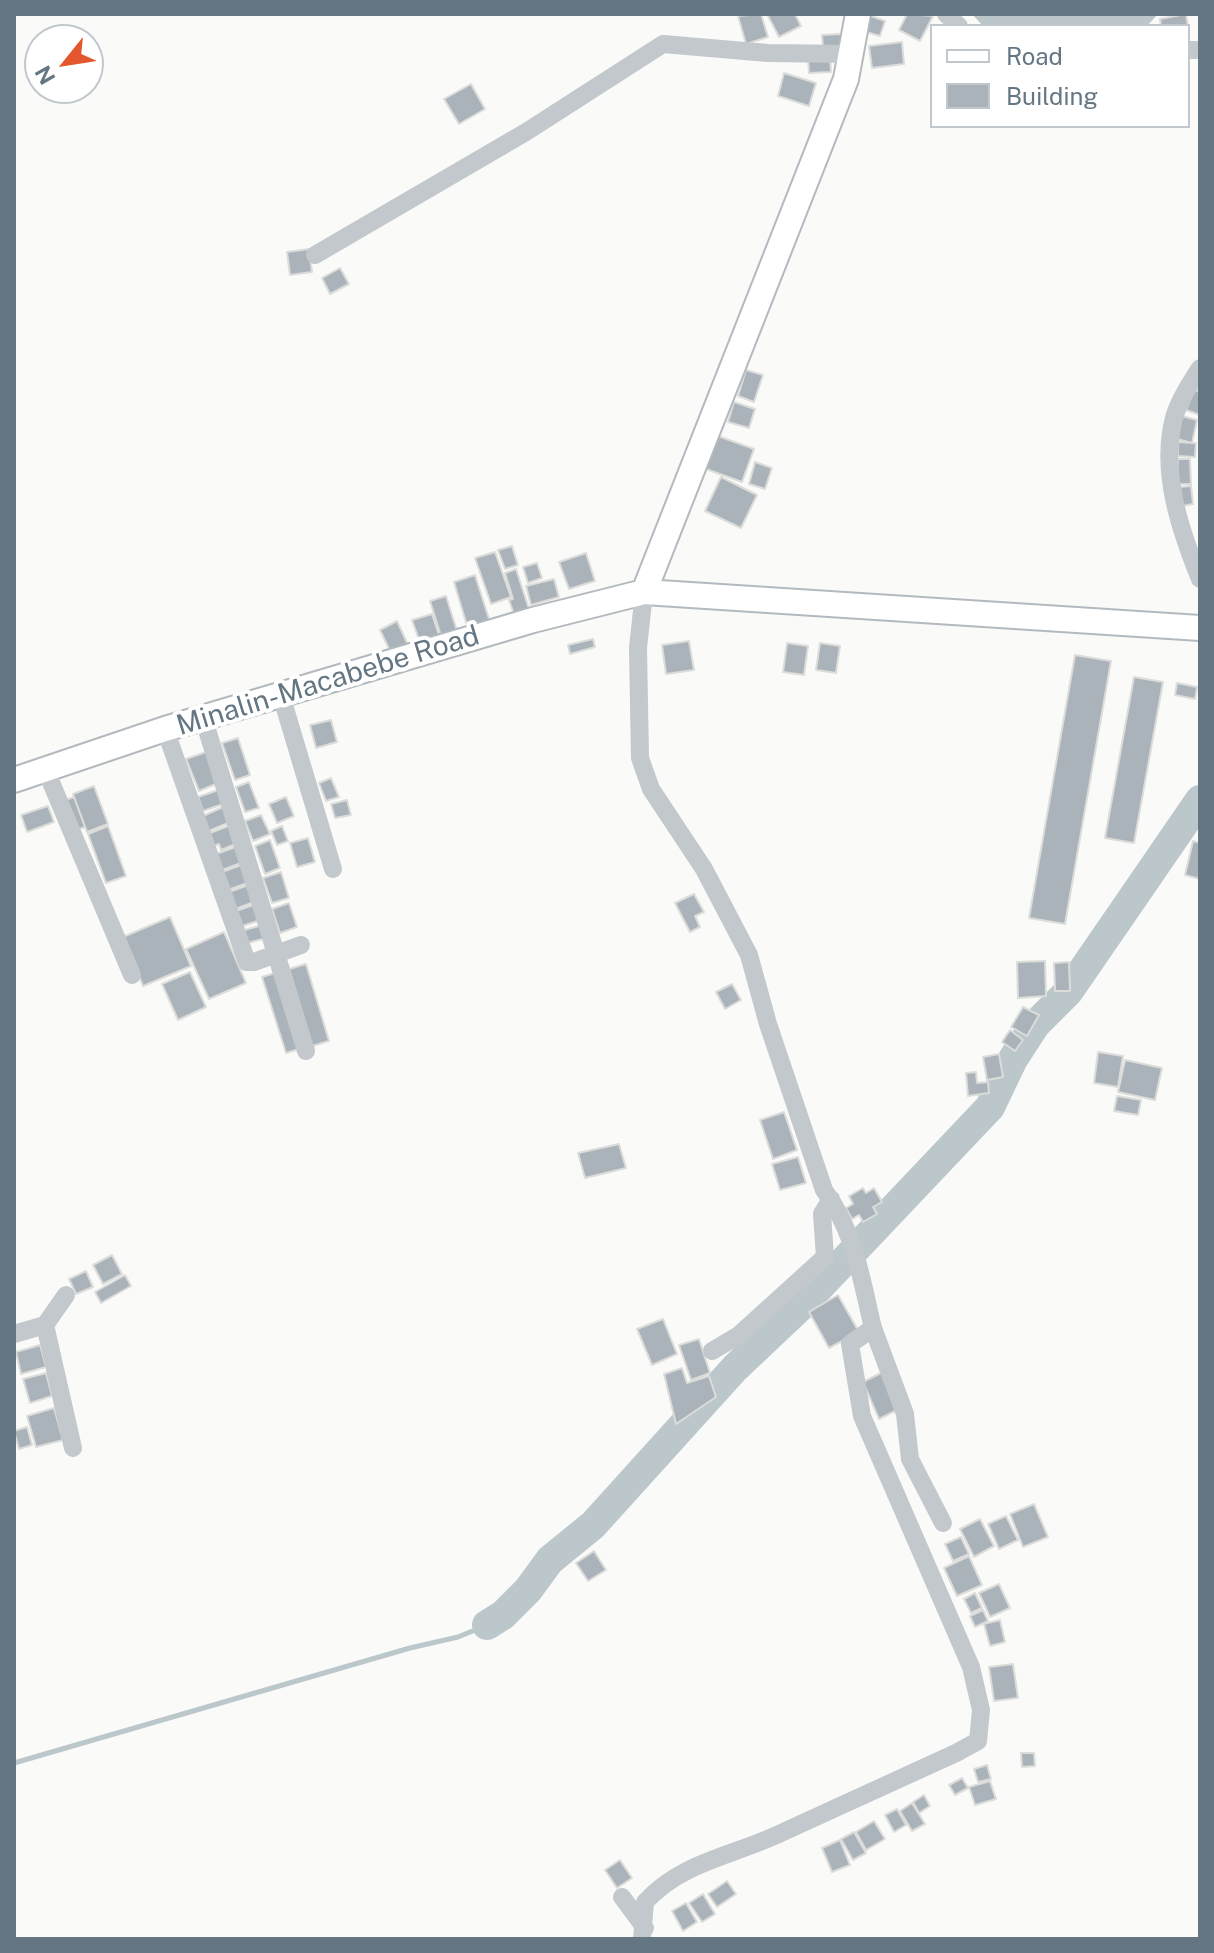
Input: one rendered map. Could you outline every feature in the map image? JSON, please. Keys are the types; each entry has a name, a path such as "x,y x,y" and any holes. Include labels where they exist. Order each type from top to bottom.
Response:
{"main road":[{"path":"644,592 846,79 858,14"},
{"name":"Minalin-Macabebe Road","path":"14,780 165,729 204,720 533,620 644,592 1200,628"}],"street":[{"path":"315,255 526,132 663,44 768,53 850,54"},
{"path":"1200,368 1174,417 1170,466 1177,511 1200,579"},
{"path":"644,592 638,648 640,758 651,789 704,869 749,955 824,1190 836,1205 857,1259 873,1328 905,1414 910,1459 943,1523"},
{"path":"281,695 333,869"},
{"path":"204,720 306,1051"},
{"path":"165,729 247,962 301,945"},
{"path":"45,768 132,975"},
{"path":"712,1351 739,1335 825,1257 822,1214 836,1205"},
{"path":"14,1334 45,1325 66,1295"},
{"path":"45,1325 73,1448"},
{"path":"644,1934 645,1902 658,1888 687,1869 779,1834 978,1741 981,1710 971,1667 862,1416 856,1393 850,1344 873,1328"},
{"path":"622,1897 644,1934"}],"shaded area":[{"path":"972,14 1158,14 1149,24 981,24"}],"building":[{"path":"761,14 768,37 746,44 738,16"},
{"path":"767,14 795,14 801,26 779,37"},
{"path":"907,14 933,16 920,41 899,30"},
{"path":"1186,14 1188,24 1161,24 1160,19"},
{"path":"868,15 885,21 880,36 863,31"},
{"path":"841,34 842,47 823,48 822,35"},
{"path":"902,42 904,64 872,68 869,46"},
{"path":"808,57 830,57 831,72 809,73"},
{"path":"784,73 816,83 809,106 778,96"},
{"path":"471,84 485,109 459,124 444,99"},
{"path":"309,249 312,272 290,275 287,252"},
{"path":"340,268 349,284 330,294 322,278"},
{"path":"746,370 763,375 754,402 738,396"},
{"path":"1194,390 1200,392 1200,415 1186,410"},
{"path":"734,402 755,409 749,428 728,422"},
{"path":"1182,416 1197,420 1192,443 1177,439"},
{"path":"718,436 754,449 742,482 706,469"},
{"path":"1178,442 1196,443 1195,457 1178,456"},
{"path":"1178,459 1190,459 1191,484 1178,484"},
{"path":"755,462 772,468 765,489 749,484"},
{"path":"721,477 757,495 741,528 705,511"},
{"path":"1191,486 1193,504 1182,506 1180,487"},
{"path":"512,546 518,565 505,569 498,550"},
{"path":"495,552 511,597 491,604 475,558"},
{"path":"586,553 595,581 569,589 559,562"},
{"path":"537,563 542,578 528,583 523,567"},
{"path":"516,569 529,609 514,614 505,573"},
{"path":"475,575 490,622 468,629 454,582"},
{"path":"554,579 559,597 531,605 526,586"},
{"path":"446,596 458,634 442,639 430,601"},
{"path":"432,614 442,644 423,651 412,620"},
{"path":"397,621 409,647 392,655 380,630"},
{"path":"593,639 595,647 570,654 568,645"},
{"path":"689,641 694,670 666,674 662,645"},
{"path":"787,643 808,646 804,675 783,672"},
{"path":"820,643 840,646 836,673 816,670"},
{"path":"1075,655 1111,661 1065,924 1029,918"},
{"path":"1134,677 1163,682 1134,843 1105,838"},
{"path":"1177,683 1197,687 1195,699 1175,695"},
{"path":"331,720 337,742 316,748 310,725"},
{"path":"238,738 250,775 235,780 222,743"},
{"path":"206,752 218,783 199,791 186,759"},
{"path":"331,778 339,797 326,801 319,783"},
{"path":"249,782 259,808 245,812 236,787"},
{"path":"94,786 108,824 87,832 73,794"},
{"path":"221,789 226,803 203,811 198,797"},
{"path":"74,797 85,827 73,831 62,801"},
{"path":"286,797 294,816 277,823 269,804"},
{"path":"347,800 351,815 335,818 331,804"},
{"path":"48,806 54,822 27,832 21,815"},
{"path":"223,807 230,822 209,831 203,816"},
{"path":"261,815 270,834 253,841 245,821"},
{"path":"231,825 238,843 221,850 219,844 214,846 210,833"},
{"path":"108,826 126,876 106,883 88,834"},
{"path":"282,826 288,841 277,845 271,831"},
{"path":"308,838 315,862 297,867 290,843"},
{"path":"270,840 280,868 265,874 255,846"},
{"path":"1193,841 1200,843 1200,879 1185,875"},
{"path":"238,846 244,862 222,870 216,854"},
{"path":"244,864 250,882 228,890 222,872"},
{"path":"281,872 289,898 272,903 263,878"},
{"path":"251,884 257,901 235,909 229,892"},
{"path":"694,894 704,912 695,916 700,927 690,932 675,903"},
{"path":"289,903 297,927 280,933 272,909"},
{"path":"256,904 261,920 239,927 233,912"},
{"path":"170,917 191,966 143,986 123,937"},
{"path":"262,925 266,938 244,944 241,931"},
{"path":"224,932 246,983 209,999 186,949"},
{"path":"1045,961 1046,996 1018,998 1017,962"},
{"path":"1069,962 1070,991 1055,991 1054,963"},
{"path":"306,964 329,1041 312,1046 289,969"},
{"path":"190,972 206,1007 178,1020 162,984"},
{"path":"275,973 299,1049 286,1053 262,977"},
{"path":"732,984 741,1000 725,1009 716,992"},
{"path":"1023,1007 1039,1015 1027,1036 1011,1027"},
{"path":"1010,1030 1023,1040 1015,1051 1002,1042"},
{"path":"1098,1052 1123,1056 1118,1087 1094,1083"},
{"path":"999,1054 1003,1077 987,1080 983,1057"},
{"path":"1125,1060 1162,1068 1155,1100 1118,1092"},
{"path":"976,1072 977,1083 988,1082 989,1093 968,1096 966,1073"},
{"path":"1117,1096 1141,1100 1138,1115 1114,1111"},
{"path":"784,1112 797,1150 773,1159 760,1120"},
{"path":"619,1144 626,1168 585,1178 578,1153"},
{"path":"798,1157 806,1183 780,1190 772,1164"},
{"path":"863,1188 866,1193 874,1188 882,1202 873,1207 877,1214 863,1222 859,1215 852,1219 846,1208 853,1204 849,1196"},
{"path":"112,1255 122,1274 103,1284 93,1265"},
{"path":"86,1271 93,1287 76,1294 69,1279"},
{"path":"125,1275 131,1286 101,1303 95,1292"},
{"path":"838,1295 859,1332 829,1348 809,1312"},
{"path":"663,1319 677,1354 652,1365 637,1329"},
{"path":"699,1339 710,1373 691,1380 679,1345"},
{"path":"40,1345 46,1367 21,1374 16,1352"},
{"path":"682,1368 687,1383 709,1376 716,1397 676,1424 664,1374"},
{"path":"885,1371 901,1408 879,1419 863,1382"},
{"path":"46,1373 52,1396 30,1403 23,1379"},
{"path":"54,1408 63,1440 36,1447 27,1416"},
{"path":"27,1427 32,1445 19,1449 14,1431"},
{"path":"1034,1504 1048,1537 1023,1547 1010,1514"},
{"path":"1006,1516 1018,1540 999,1549 988,1524"},
{"path":"980,1519 994,1546 974,1557 960,1529"},
{"path":"961,1537 969,1554 953,1561 945,1544"},
{"path":"594,1551 606,1570 588,1581 576,1563"},
{"path":"969,1556 982,1585 957,1596 944,1568"},
{"path":"999,1584 1010,1608 990,1617 979,1593"},
{"path":"975,1593 982,1608 971,1613 964,1599"},
{"path":"983,1610 988,1621 975,1627 970,1616"},
{"path":"1000,1620 1005,1642 990,1646 984,1624"},
{"path":"1013,1664 1018,1698 994,1701 989,1667"},
{"path":"1021,1753 1034,1753 1035,1766 1022,1767"},
{"path":"987,1765 991,1779 978,1782 974,1769"},
{"path":"962,1778 968,1788 955,1795 949,1785"},
{"path":"990,1781 996,1799 975,1805 969,1787"},
{"path":"924,1795 930,1806 919,1813 913,1802"},
{"path":"912,1803 925,1824 912,1831 900,1811"},
{"path":"897,1809 906,1825 894,1832 885,1815"},
{"path":"874,1821 885,1839 866,1850 856,1832"},
{"path":"854,1832 866,1853 853,1860 841,1839"},
{"path":"840,1840 850,1865 832,1872 822,1848"},
{"path":"620,1860 632,1878 617,1888 605,1870"},
{"path":"727,1881 736,1894 717,1907 708,1894"},
{"path":"703,1894 715,1914 702,1922 689,1903"},
{"path":"686,1903 697,1922 683,1931 672,1911"}],"waterway":[{"path":"487,1625 503,1615 528,1590 550,1560 593,1525 735,1368 807,1300 990,1107 1013,1059 1035,1025 1068,992 1200,800"},
{"path":"14,1763 410,1648 458,1637 487,1625"}]}
